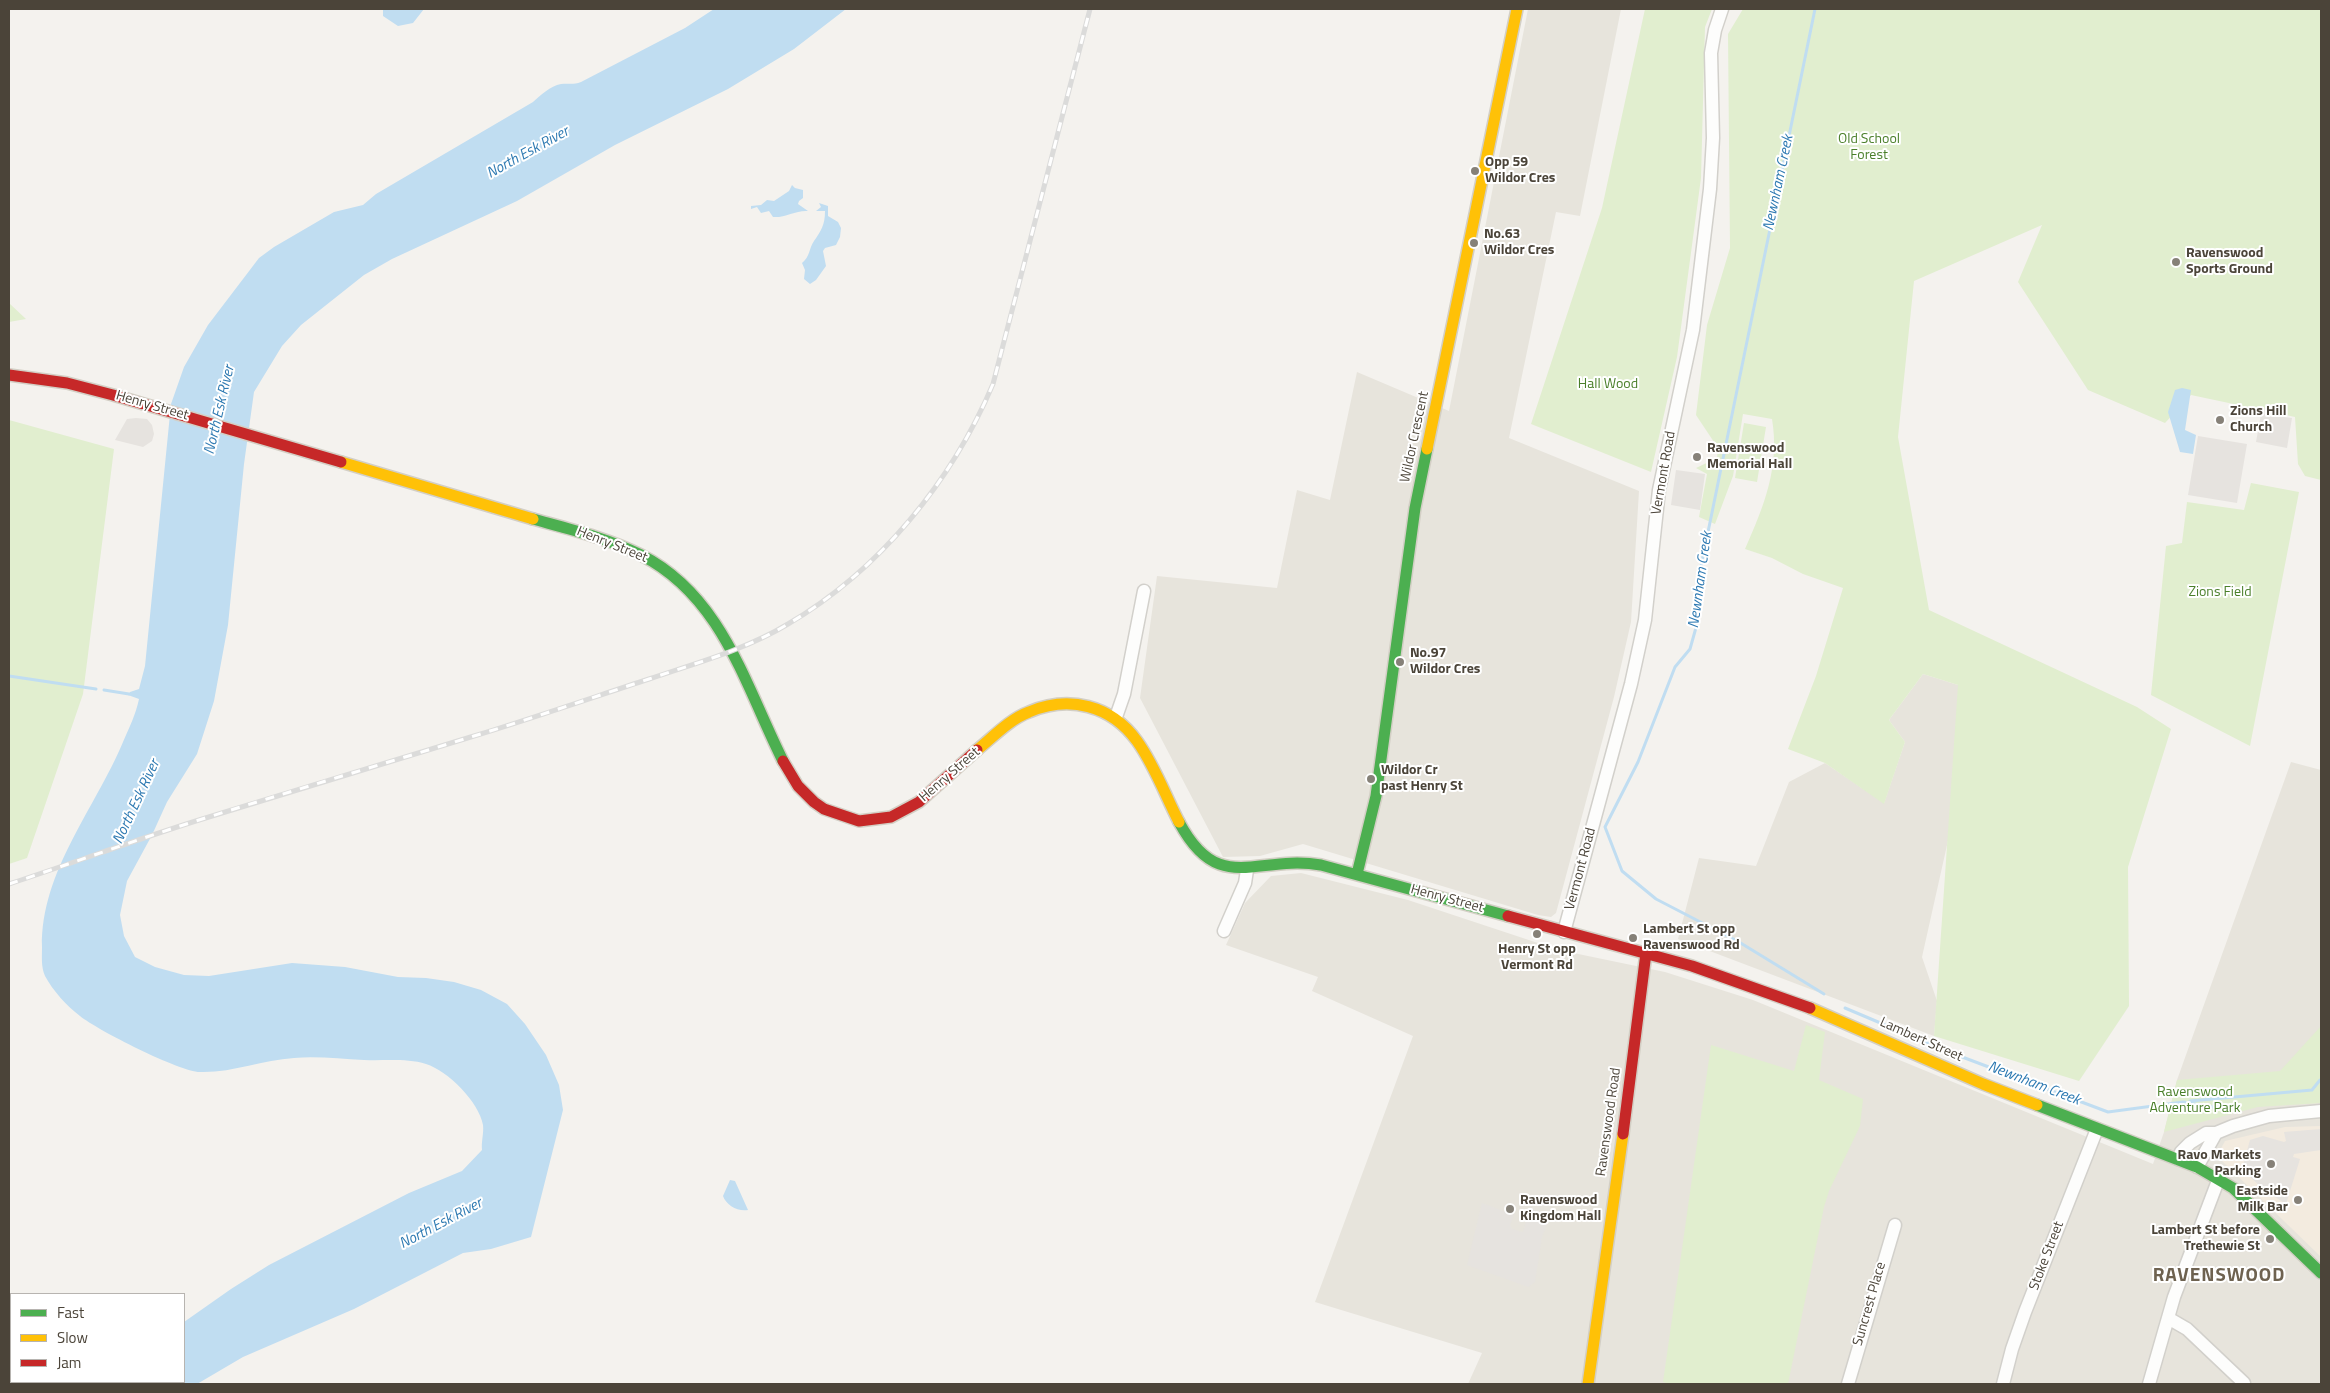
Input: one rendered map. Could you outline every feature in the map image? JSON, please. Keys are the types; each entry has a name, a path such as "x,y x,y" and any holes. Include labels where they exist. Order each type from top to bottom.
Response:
{"street":[{"name":"Wildor Crescent","path":"1357,874 1376,796 1415,508 1517,9"},
{"name":"Vermont Road","path":"1564,932 1631,684 1645,620 1659,490 1693,330 1710,189 1713,138 1711,53 1715,30 1722,9"},
{"name":"Henry Street","path":"9,375 67,383 113,395 589,535 638,553 658,564 693,593 718,624 792,778 812,801 825,810 840,816 855,820 872,820 902,813 930,794 1009,723 1032,710 1051,704 1072,703 1093,707 1116,717 1128,728 1140,745 1189,841 1196,850 1210,861 1226,868 1247,870 1298,862 1357,874 1646,953"},
{"path":"1116,717 1124,694 1144,591"},
{"path":"1224,931 1245,884 1247,870"},
{"name":"Lambert Street","path":"1646,953 1700,969 1795,1002 1983,1084 2197,1167 2219,1178 2244,1197 2321,1273"},
{"name":"Ravenswood Road","path":"1588,1384 1640,1012 1646,953"},
{"path":"2178,1159 2181,1152 2200,1135 2216,1133 2269,1116 2321,1111"},
{"name":"Stoke Street","path":"2003,1384 2018,1330 2097,1129"},
{"path":"2197,1167 2216,1133"},
{"path":"2149,1384 2174,1297 2219,1178"},
{"name":"Suncrest Place","path":"1848,1384 1895,1225"},
{"path":"2168,1318 2187,1329 2244,1383"}],"shaded area":[{"path":"1528,9 1621,9 1580,216 1556,212 1509,438 1639,491 1631,622 1614,697 1556,913 1551,917 1538,915 1303,844 1260,856 1223,857 1140,698 1157,576 1277,588 1297,490 1330,500 1357,372 1449,411"},
{"path":"2262,408 2284,412 2284,417 2292,418 2287,448 2256,442"},
{"path":"127,419 147,419 152,425 154,434 152,441 143,447 115,440"},
{"path":"2198,436 2247,444 2237,503 2188,495"},
{"path":"1676,470 1705,474 1700,510 1671,505"},
{"path":"1923,674 1958,685 1958,796 1922,957 1937,1001 1934,1036 1678,939 1699,858 1756,866 1789,782 1825,763 1884,803 1905,742 1889,720"},
{"path":"2291,762 2321,770 2321,1384 1468,1384 1482,1353 1315,1302 1413,1036 1312,991 1318,977 1226,945 1245,903 1271,876 1301,873 1408,900 1559,950 1665,972 1753,1000 2153,1164 2164,1132 2177,1080"},
{"path":"2321,1126 2321,1257 2221,1160 2219,1152 2225,1141 2285,1127"},
{"name":"Ravo Markets Parking","path":"2321,1129 2321,1150 2294,1154 2293,1157 2300,1159 2286,1204 2264,1190 2242,1169 2250,1140 2263,1136 2284,1142 2286,1141 2284,1132"},
{"path":"1482,1203 1514,1215 1510,1225 1512,1229 1523,1232 1530,1208 1550,1216 1542,1237 1535,1282 1528,1287 1467,1265"}],"green space":[{"name":"Hall Wood","path":"1645,9 1712,9 1705,27 1701,178 1677,357 1651,472 1531,424 1602,208"},
{"name":"Old School Forest","path":"1743,9 2321,9 2321,480 2305,476 2298,464 2295,417 2191,395 2165,423 2088,390 2018,282 2042,225 1914,281 1898,437 1929,610 2137,707 2171,729 2128,867 2129,1006 2079,1081 1934,1036 1958,685 1923,674 1889,720 1905,742 1884,804 1825,763 1788,749 1816,676 1843,588 1803,574 1772,558 1745,549 1769,486 1774,454 1772,419 1743,414 1733,476 1715,524 1699,517 1707,474 1696,468 1717,458 1718,448 1696,415 1707,325 1730,248 1728,34"},
{"path":"9,303 26,319 9,322"},
{"path":"9,420 114,449 83,694 27,858 9,864"},
{"path":"1744,423 1766,427 1757,482 1735,478"},
{"name":"Zions Field","path":"2251,483 2299,492 2250,746 2151,695 2166,546 2182,543 2187,502 2244,510"},
{"path":"1806,1025 1825,1032 1819,1080 1863,1099 1860,1126 1829,1191 1824,1207 1788,1384 1670,1384 1663,1382 1711,1045 1794,1071"},
{"name":"Ravenswood Adventure Park","path":"2321,1026 2321,1103 2258,1107 2164,1132 2177,1080 2280,1071"}],"water":[{"path":"383,9 424,9 413,23 398,26 383,16"},
{"name":"North Esk River","path":"714,9 846,9 794,49 728,89 615,145 517,201 392,259 364,275 301,325 282,346 254,392 244,464 228,625 214,701 197,754 167,802 152,835 127,881 120,915 124,936 135,957 155,967 184,975 209,976 292,963 345,967 398,977 454,982 481,990 507,1004 525,1024 546,1055 559,1085 563,1110 531,1237 491,1249 463,1253 354,1309 243,1357 197,1384 106,1384 185,1383 185,1321 269,1265 409,1193 462,1171 482,1150 483,1125 469,1097 444,1073 426,1064 403,1060 303,1057 282,1059 224,1071 200,1072 190,1070 158,1058 120,1040 89,1022 65,1003 45,976 42,966 42,947 44,919 50,892 72,841 123,742 139,699 128,695 130,692 139,689 145,666 171,404 184,367 208,325 259,258 274,247 334,212 363,205 376,194 533,102 553,87 561,84 581,82 685,28"},
{"path":"792,185 803,190 803,198 798,204 808,211 773,217 769,211 761,213 757,207 751,209 751,206 761,205 767,200 774,201 789,191"},
{"path":"819,203 828,206 828,216 838,222 841,228 840,237 836,245 825,248 823,251 826,266 816,280 810,284 804,279 805,270 802,263 807,258 823,224 825,211 816,211 821,207"},
{"path":"2182,388 2191,390 2185,430 2196,435 2193,454 2180,452 2168,412 2175,390"},
{"path":"730,1180 735,1181 748,1210 736,1209 723,1196"}],"waterway":[{"name":"Newnham Creek","path":"1815,9 1699,576 1697,624 1690,649 1675,667 1638,762 1605,827 1622,871 1656,899 1739,942 1824,994"},
{"path":"9,676 96,689"},
{"path":"104,690 129,694"},
{"name":"Newnham Creek","path":"1845,1008 1949,1052 2108,1112 2183,1102 2231,1110"},
{"path":"2190,1101 2312,1090 2320,1080"}],"railway":[{"path":"9,884 175,828 496,729 720,655 755,641 788,624 822,602 853,577 910,520 934,488 957,455 993,384 1090,9"}],"traffic: fast":[{"path":"1357,874 1376,796 1415,508 1427,449"},
{"path":"533,519 574,530 641,555 669,573 692,594 712,618 728,645 743,673 783,761"},
{"path":"1179,822 1194,845 1209,859 1224,866 1241,868 1298,863 1321,865 1508,916"},
{"path":"2037,1105 2197,1167 2233,1188 2321,1273"}],"traffic: slow":[{"path":"1427,449 1517,9"},
{"path":"341,462 533,519"},
{"path":"977,750 1008,724 1029,712 1059,704 1074,704 1088,707 1115,719 1137,741 1155,770 1179,822"},
{"path":"1810,1008 1983,1084 2037,1105"},
{"path":"1588,1384 1623,1134"}],"traffic: jam":[{"path":"9,375 67,383 113,395 341,462"},
{"path":"783,761 798,786 814,802 824,809 859,821 891,817 919,802 977,750"},
{"path":"1508,916 1692,966 1810,1008"},
{"path":"1623,1134 1646,953"}],"place":[{"name":"Opp 59 Wildor Cres","path":"1475,171"},
{"name":"No.63 Wildor Cres","path":"1474,243"},
{"name":"Ravenswood Sports Ground","path":"2176,262"},
{"name":"Zions Hill Church","path":"2220,420"},
{"name":"Ravenswood Memorial Hall","path":"1697,457"},
{"name":"No.97 Wildor Cres","path":"1400,662"},
{"name":"Wildor Cr past Henry St","path":"1371,779"},
{"name":"Henry St opp Vermont Rd","path":"1537,934"},
{"name":"Lambert St opp Ravenswood Rd","path":"1633,938"},
{"name":"Ravo Markets Parking","path":"2271,1164"},
{"name":"Eastside Milk Bar","path":"2298,1200"},
{"name":"Ravenswood Kingdom Hall","path":"1510,1209"},
{"name":"Lambert St before Trethewie St","path":"2270,1239"}],"district":[{"name":"RAVENSWOOD","path":"2219,1276"}]}
